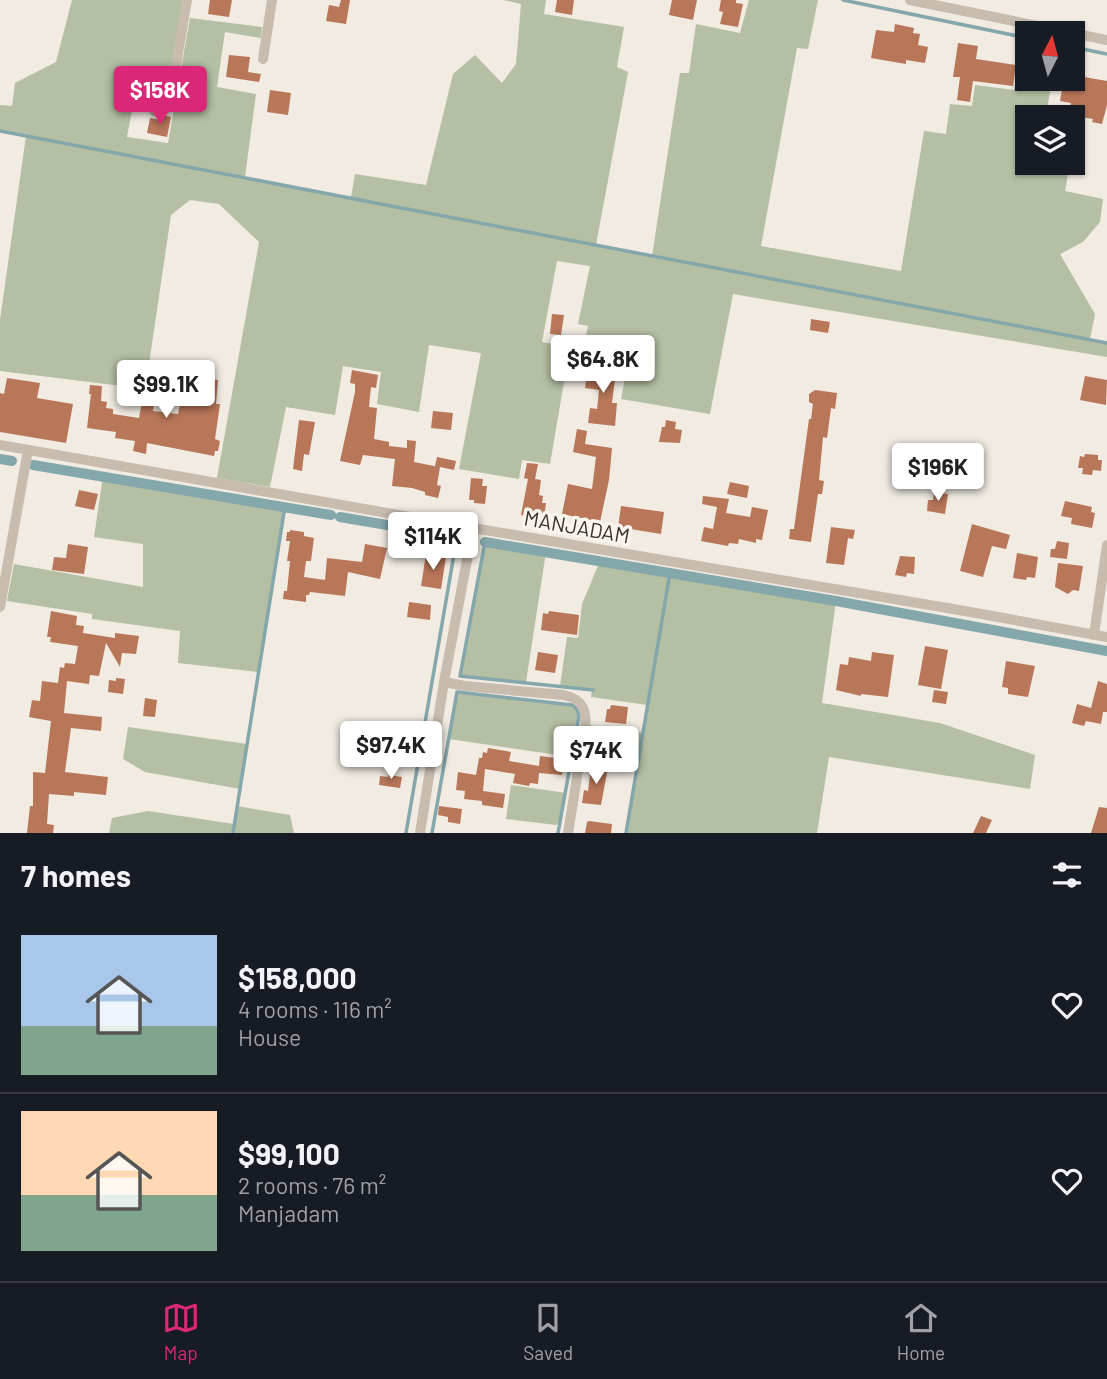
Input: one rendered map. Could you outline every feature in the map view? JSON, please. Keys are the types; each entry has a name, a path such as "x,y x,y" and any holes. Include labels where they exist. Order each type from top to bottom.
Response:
{"street":[{"path":"154,111 172,89 187,0"},
{"path":"263,59 272,0"},
{"path":"910,0 1107,40"},
{"name":"MANJADAM","path":"0,445 1107,637"},
{"path":"0,607 28,450"},
{"path":"421,833 444,682 473,528"},
{"path":"1094,635 1107,545"},
{"path":"444,682 564,695 580,702 586,714 585,728 568,833"}],"green space":[{"path":"72,0 185,0 171,84 161,94 136,89 127,137 168,143 190,18 262,27 261,38 225,32 217,87 256,94 245,177 351,198 355,174 426,185 453,74 475,55 502,83 516,64 521,4 503,0 546,0 544,14 624,27 617,67 628,72 596,245 652,256 680,73 689,73 696,24 740,33 749,0 818,0 808,49 797,48 761,246 901,271 924,131 946,134 950,104 972,106 975,85 1014,90 1015,84 1015,91 1050,91 1048,105 1015,105 1015,175 1068,175 1065,191 1103,199 1100,222 1083,242 1060,254 1095,314 1090,339 1107,343 1107,357 733,294 710,414 621,399 631,348 585,340 588,326 578,324 590,266 557,261 542,342 570,347 550,464 522,460 519,479 459,469 481,353 429,345 419,412 377,404 381,372 343,366 335,415 286,407 270,487 217,478 259,242 219,204 190,200 171,215 149,364 175,368 171,392 0,371 0,320 26,136 0,131 0,105 12,106 15,83 56,62"},
{"path":"103,476 285,506 258,672 178,663 180,631 92,619 92,614 7,601 14,564 143,587 143,544 94,537"},
{"path":"485,542 546,552 526,682 460,676"},
{"path":"600,561 836,601 822,703 940,723 1035,755 1030,789 829,757 817,833 626,833 638,760 582,752 588,725 643,733 647,705 591,697 592,690 560,686 567,637 578,638 582,604"},
{"path":"457,692 572,705 579,722 572,757 449,739"},
{"path":"128,727 247,744 240,789 145,772 123,759"},
{"path":"511,785 566,793 560,822 556,825 506,819"},
{"path":"237,806 290,815 294,833 109,833 112,818 148,811 234,824"}],"building":[{"path":"210,0 232,0 229,17 208,14"},
{"path":"341,0 350,0 346,24 326,21 329,5 339,7"},
{"path":"557,0 574,0 572,15 555,12"},
{"path":"672,0 697,0 693,20 669,15"},
{"path":"721,0 736,0 736,3 743,4 738,27 720,24 723,12 719,11"},
{"path":"895,24 914,28 913,33 920,34 918,45 928,47 925,63 906,60 906,64 871,58 876,30 894,32"},
{"path":"958,43 978,46 976,59 1015,65 1013,86 973,81 970,102 957,100 960,77 953,77"},
{"path":"229,55 250,57 248,72 261,74 259,82 226,77"},
{"path":"1085,77 1107,81 1107,105 1102,124 1085,118 1085,105 1071,105 1060,101 1062,91 1085,91"},
{"path":"270,90 291,93 288,115 267,112"},
{"path":"161,115 171,117 167,137 147,133 150,118 160,120"},
{"path":"552,314 564,315 561,335 550,334"},
{"path":"811,319 830,322 828,333 810,330"},
{"path":"596,363 614,365 616,371 612,403 617,403 615,426 588,423 590,408 597,409 599,390 585,388 587,375 595,376"},
{"path":"352,370 378,375 376,388 371,387 369,407 377,408 374,439 389,442 389,446 407,448 407,440 416,441 414,462 439,467 435,466 437,457 456,461 454,470 440,467 437,485 441,486 438,498 412,488 392,486 395,459 363,455 360,465 340,461 355,392 355,384 350,383"},
{"path":"186,373 218,380 216,404 220,404 215,439 220,441 214,456 147,443 146,454 133,451 135,441 115,438 116,432 87,428 90,385 102,386 101,401 107,402 106,408 113,409 113,414 139,418 142,402 154,404 153,411 178,414"},
{"path":"1085,376 1107,380 1106,405 1080,400"},
{"path":"7,378 40,383 37,398 73,404 66,443 0,432 0,393 4,394"},
{"path":"815,390 837,393 835,409 831,408 827,438 823,437 819,480 824,481 822,494 818,494 811,542 789,539 790,529 794,529 811,419 813,404 809,402 809,394"},
{"path":"433,411 453,413 451,430 431,428"},
{"path":"299,420 315,422 309,455 304,454 302,471 293,469"},
{"path":"666,420 676,422 675,429 682,430 680,443 659,442"},
{"path":"577,429 587,431 585,444 612,448 609,480 600,522 562,514 568,484 592,489 596,457 573,452"},
{"path":"1085,454 1098,455 1098,460 1102,460 1101,471 1093,470 1092,475 1082,474 1083,468 1078,468 1080,456 1084,457"},
{"path":"527,463 538,464 535,479 541,480 539,495 543,496 542,503 546,503 544,519 539,518 539,521 521,515 528,479 524,478"},
{"path":"471,478 483,479 482,486 487,486 485,504 469,500"},
{"path":"730,482 749,486 747,498 727,494"},
{"path":"79,490 98,494 94,510 75,506"},
{"path":"934,492 948,494 945,514 927,511 928,500 933,500"},
{"path":"703,496 729,499 726,513 750,517 752,507 768,510 762,540 756,539 756,543 739,539 738,544 729,543 728,546 701,541 704,527 713,529 717,507 702,504"},
{"path":"1065,501 1092,507 1091,512 1095,513 1092,528 1071,524 1072,518 1061,516"},
{"path":"621,506 664,512 661,534 618,527"},
{"path":"972,524 1010,535 1006,549 992,546 983,577 960,571"},
{"path":"831,527 855,530 853,539 848,538 844,565 826,563"},
{"path":"287,532 304,532 304,536 314,538 311,561 306,561 304,577 325,580 327,558 362,562 365,544 387,548 380,579 348,572 345,596 310,592 306,595 306,602 283,599 284,591 287,591 290,541 286,541"},
{"path":"1057,541 1069,543 1067,559 1050,557 1051,549 1055,549"},
{"path":"68,544 88,547 84,574 52,570 54,557 66,558"},
{"path":"1017,553 1038,557 1035,578 1013,578"},
{"path":"426,554 446,557 441,589 421,586"},
{"path":"900,556 915,557 914,574 907,573 906,577 895,575"},
{"path":"1058,563 1083,566 1079,591 1073,590 1068,594 1055,587"},
{"path":"409,602 431,605 430,620 407,617"},
{"path":"51,611 77,616 76,625 84,626 83,633 115,638 115,633 139,636 136,654 122,653 120,667 106,643 99,676 90,675 89,684 67,681 64,713 102,717 101,731 71,728 65,772 108,777 106,795 74,792 74,796 49,794 47,824 54,825 53,833 27,833 30,806 33,806 33,772 45,773 51,721 29,717 32,700 40,701 42,681 58,683 60,667 64,668 65,663 75,664 78,646 50,642 51,637 47,637"},
{"path":"549,611 579,615 577,635 541,630 543,613 548,614"},
{"path":"925,646 948,650 941,689 918,685"},
{"path":"538,652 558,655 555,673 535,670"},
{"path":"872,652 894,655 888,697 861,696 836,690 840,664 848,665 849,657 871,661"},
{"path":"1006,661 1035,666 1028,697 1008,694 1008,688 1002,687"},
{"path":"116,678 125,679 123,694 108,692 109,680 116,681"},
{"path":"1098,681 1107,684 1107,712 1103,712 1101,724 1086,721 1084,726 1072,723 1077,704 1091,708"},
{"path":"934,690 948,692 946,704 932,702"},
{"path":"145,698 157,700 155,717 143,716"},
{"path":"611,705 628,707 626,724 605,722 607,709 610,709"},
{"path":"342,733 378,739 378,735 395,737 393,751 340,744"},
{"path":"488,748 511,752 509,761 539,766 540,756 564,759 562,775 539,773 538,784 530,783 529,786 513,783 515,774 485,769 483,791 505,794 503,808 464,799 465,791 456,790 458,772 476,775 479,758 482,758 483,752 487,753"},
{"path":"591,766 608,767 601,805 582,803 584,790 588,791"},
{"path":"380,776 402,777 400,788 379,785"},
{"path":"439,806 462,809 460,824 448,822 448,817 438,815"},
{"path":"1099,807 1107,808 1107,833 1091,833"},
{"path":"981,816 992,820 986,833 973,833"},
{"path":"589,821 612,824 611,833 585,833"}],"waterway":[{"path":"843,0 1015,36"},
{"path":"1085,49 1107,54"},
{"path":"0,131 1107,343"},
{"path":"0,459 12,461"},
{"path":"33,465 331,515"},
{"path":"233,833 285,506"},
{"path":"340,517 457,537"},
{"path":"406,833 457,537"},
{"path":"485,542 460,676 593,690"},
{"path":"485,542 836,601 1107,651"},
{"path":"626,833 670,573"},
{"path":"432,833 457,692 572,705 577,709 579,716 558,833"}]}
